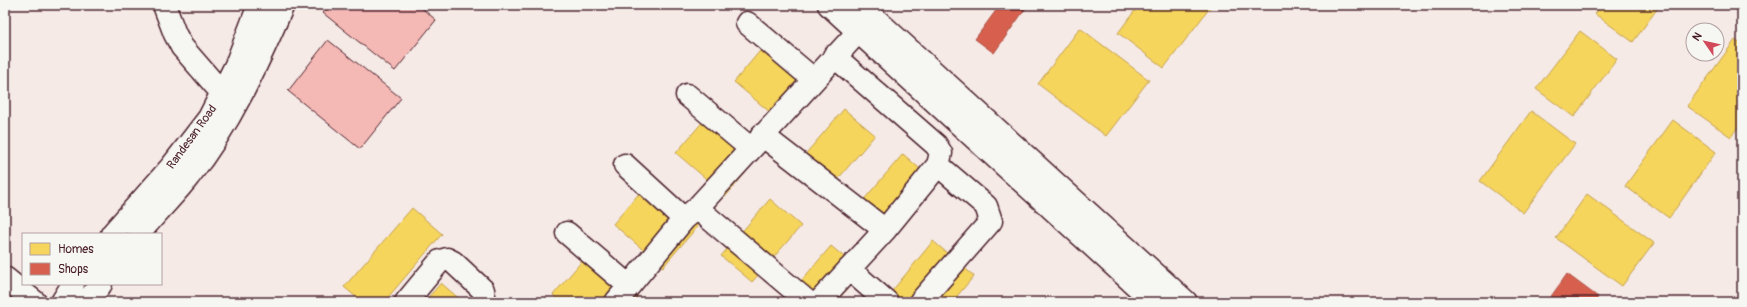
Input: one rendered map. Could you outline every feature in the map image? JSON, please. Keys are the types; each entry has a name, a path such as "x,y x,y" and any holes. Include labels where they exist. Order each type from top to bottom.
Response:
{"street":[{"path":"164,5 175,34 182,47 222,93"},
{"name":"Randesan Road","path":"113,233 172,166 209,118 236,65 258,5"},
{"name":"Randesan Road","path":"140,233 190,176 224,127 258,63 283,5"},
{"path":"829,5 867,14 1186,302"},
{"path":"567,233 622,294 691,213 834,56 867,14"},
{"path":"867,14 1154,302"},
{"path":"747,23 813,79"},
{"path":"819,302 884,230 938,165 941,153 936,145 834,56"},
{"path":"687,95 884,230"},
{"path":"625,165 691,213 785,295 808,302"},
{"path":"920,302 991,221 986,206 938,165"},
{"path":"406,302 440,261 447,259 453,262 483,290 485,302"},
{"path":"849,269 887,302"},
{"path":"5,278 35,302"},
{"path":"62,302 71,285"},
{"path":"83,302 88,300 100,285"}],"building: Homes":[{"path":"1139,5 1212,5 1164,68 1118,33"},
{"path":"1602,5 1660,5 1633,42 1595,14"},
{"path":"1080,28 1149,80 1106,136 1038,84"},
{"path":"1580,31 1617,59 1574,117 1536,89"},
{"path":"769,40 819,83 784,124 734,82"},
{"path":"1735,40 1742,45 1742,121 1731,137 1687,106 1719,62 1725,62 1725,54"},
{"path":"844,109 875,135 827,192 796,165"},
{"path":"1531,111 1575,144 1523,213 1480,181"},
{"path":"711,112 761,154 726,196 676,153"},
{"path":"1673,120 1716,152 1669,218 1625,186"},
{"path":"903,154 934,181 885,238 854,211"},
{"path":"648,183 698,226 663,267 613,224"},
{"path":"1587,194 1654,243 1622,286 1556,238"},
{"path":"770,199 801,226 752,282 721,256"},
{"path":"412,208 442,234 384,302 362,302 344,287"},
{"path":"933,241 974,276 952,302 883,302"},
{"path":"831,246 862,272 836,302 783,302"},
{"path":"588,254 638,296 632,302 561,302 553,295"},
{"path":"441,283 463,302 424,302"}],"building: Shops":[{"path":"992,5 1028,5 994,53 975,39 997,9"},
{"path":"1567,274 1598,297 1595,302 1547,302"}],"building: Other":[{"path":"329,5 418,5 436,20 395,71 323,13"},
{"path":"328,40 401,98 360,149 288,91"}]}
